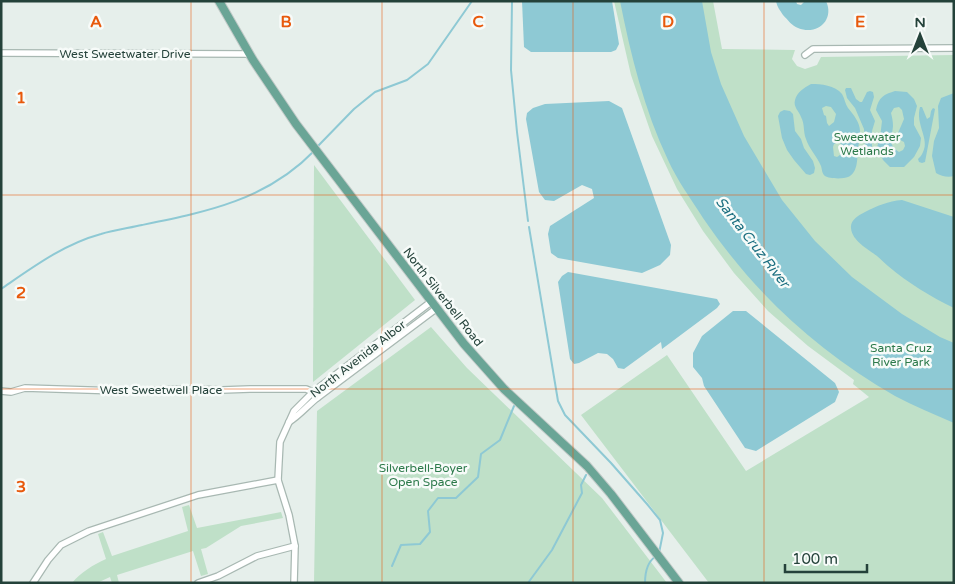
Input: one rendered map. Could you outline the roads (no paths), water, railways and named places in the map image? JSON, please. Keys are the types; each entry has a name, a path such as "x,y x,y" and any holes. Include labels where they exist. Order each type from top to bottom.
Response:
{"main road":[{"name":"North Silverbell Road","path":"219,1 250,54 296,124 464,344 504,389 587,466 611,494 679,583"}],"street":[{"path":"805,56 813,49 954,48"},
{"name":"West Sweetwater Drive","path":"1,53 250,54"},
{"name":"North Avenida Albor","path":"294,583 295,546 289,515 278,480 280,442 294,411 313,392 435,304"},
{"name":"North Avenida Albor","path":"289,422 435,304"},
{"path":"342,370 347,376"},
{"name":"West Sweetwell Place","path":"1,391 11,392 25,388 119,392 191,389 306,389 313,392"},
{"path":"313,392 317,398"},
{"path":"33,583 48,560 61,545 89,532 198,495 278,480"},
{"path":"198,583 218,576 257,556 295,546"}],"water":[{"path":"522,1 612,1 619,44 616,50 611,52 531,52 524,47"},
{"name":"Santa Cruz River","path":"620,1 702,1 711,52 721,84 744,136 782,200 815,241 852,277 902,314 940,337 954,343 954,423 895,396 813,340 766,296 723,246 680,182 659,141 639,82"},
{"path":"776,1 796,1 797,4 801,5 805,1 826,1 828,14 826,20 818,28 805,30 790,23 783,15"},
{"path":"811,84 832,87 839,91 858,122 860,134 856,165 854,172 848,177 830,178 825,176 807,143 802,120 795,107 795,102 799,92","holes":["826,106 831,107 836,114 834,122 829,126 822,108","839,142 842,150 837,157 834,156 833,147 834,144"]},
{"path":"846,88 851,88 856,99 860,102 862,102 867,92 873,92 874,97 870,110 875,121 872,131 872,152 870,154 865,152 864,129 855,108 847,98"},
{"path":"895,91 907,92 914,99 917,106 914,125 921,138 920,146 914,157 904,167 890,167 883,160 877,147 882,121 876,110 880,99","holes":["899,107 902,110 904,119 898,133 900,140 904,142 905,146 899,152 892,143 893,121 891,113 894,108"]},
{"path":"954,93 954,176 947,177 936,173 932,156 934,141 939,128 938,106 941,98"},
{"path":"609,101 622,108 671,245 670,255 660,265 642,273 558,258 551,253 548,234 550,226 594,198 592,189 582,185 554,201 545,200 539,192 526,119 527,113 533,108 545,104"},
{"path":"920,107 922,107 927,119 930,117 933,108 935,109 925,162 922,163 918,159 925,147 919,119"},
{"path":"784,110 790,111 793,114 795,131 813,161 814,173 810,175 806,174 794,160 782,138 778,116"},
{"path":"902,200 954,217 954,308 904,278 861,244 852,233 851,225 855,218 883,204"},
{"path":"568,272 717,299 720,304 662,349 661,342 624,369 618,368 613,359 607,354 598,353 574,364 570,359 558,282"},
{"path":"733,311 746,311 835,383 839,392 835,402 756,451 745,448 704,386 702,378 693,367 693,353 702,336"}],"waterway":[{"path":"317,147 354,109 375,92 407,80 428,64 472,1"},
{"path":"512,1 511,70 528,221"},
{"path":"1,289 49,257 87,238 212,209 256,193 296,168 314,151"},
{"path":"529,227 558,401 565,415 611,463 660,520 663,533 659,553"},
{"path":"392,566 401,545 420,544 430,532 428,511 438,498 456,498 478,477 481,454 500,440 514,406"},
{"path":"528,583 552,550 582,493 581,485 586,475"},
{"path":"645,583 647,568 650,561 656,556"}],"park label":[{"name":"Sweetwater Wetlands","path":"867,144"},
{"name":"Santa Cruz River Park","path":"901,355"},
{"name":"Silverbell-Boyer Open Space","path":"423,475"}]}
